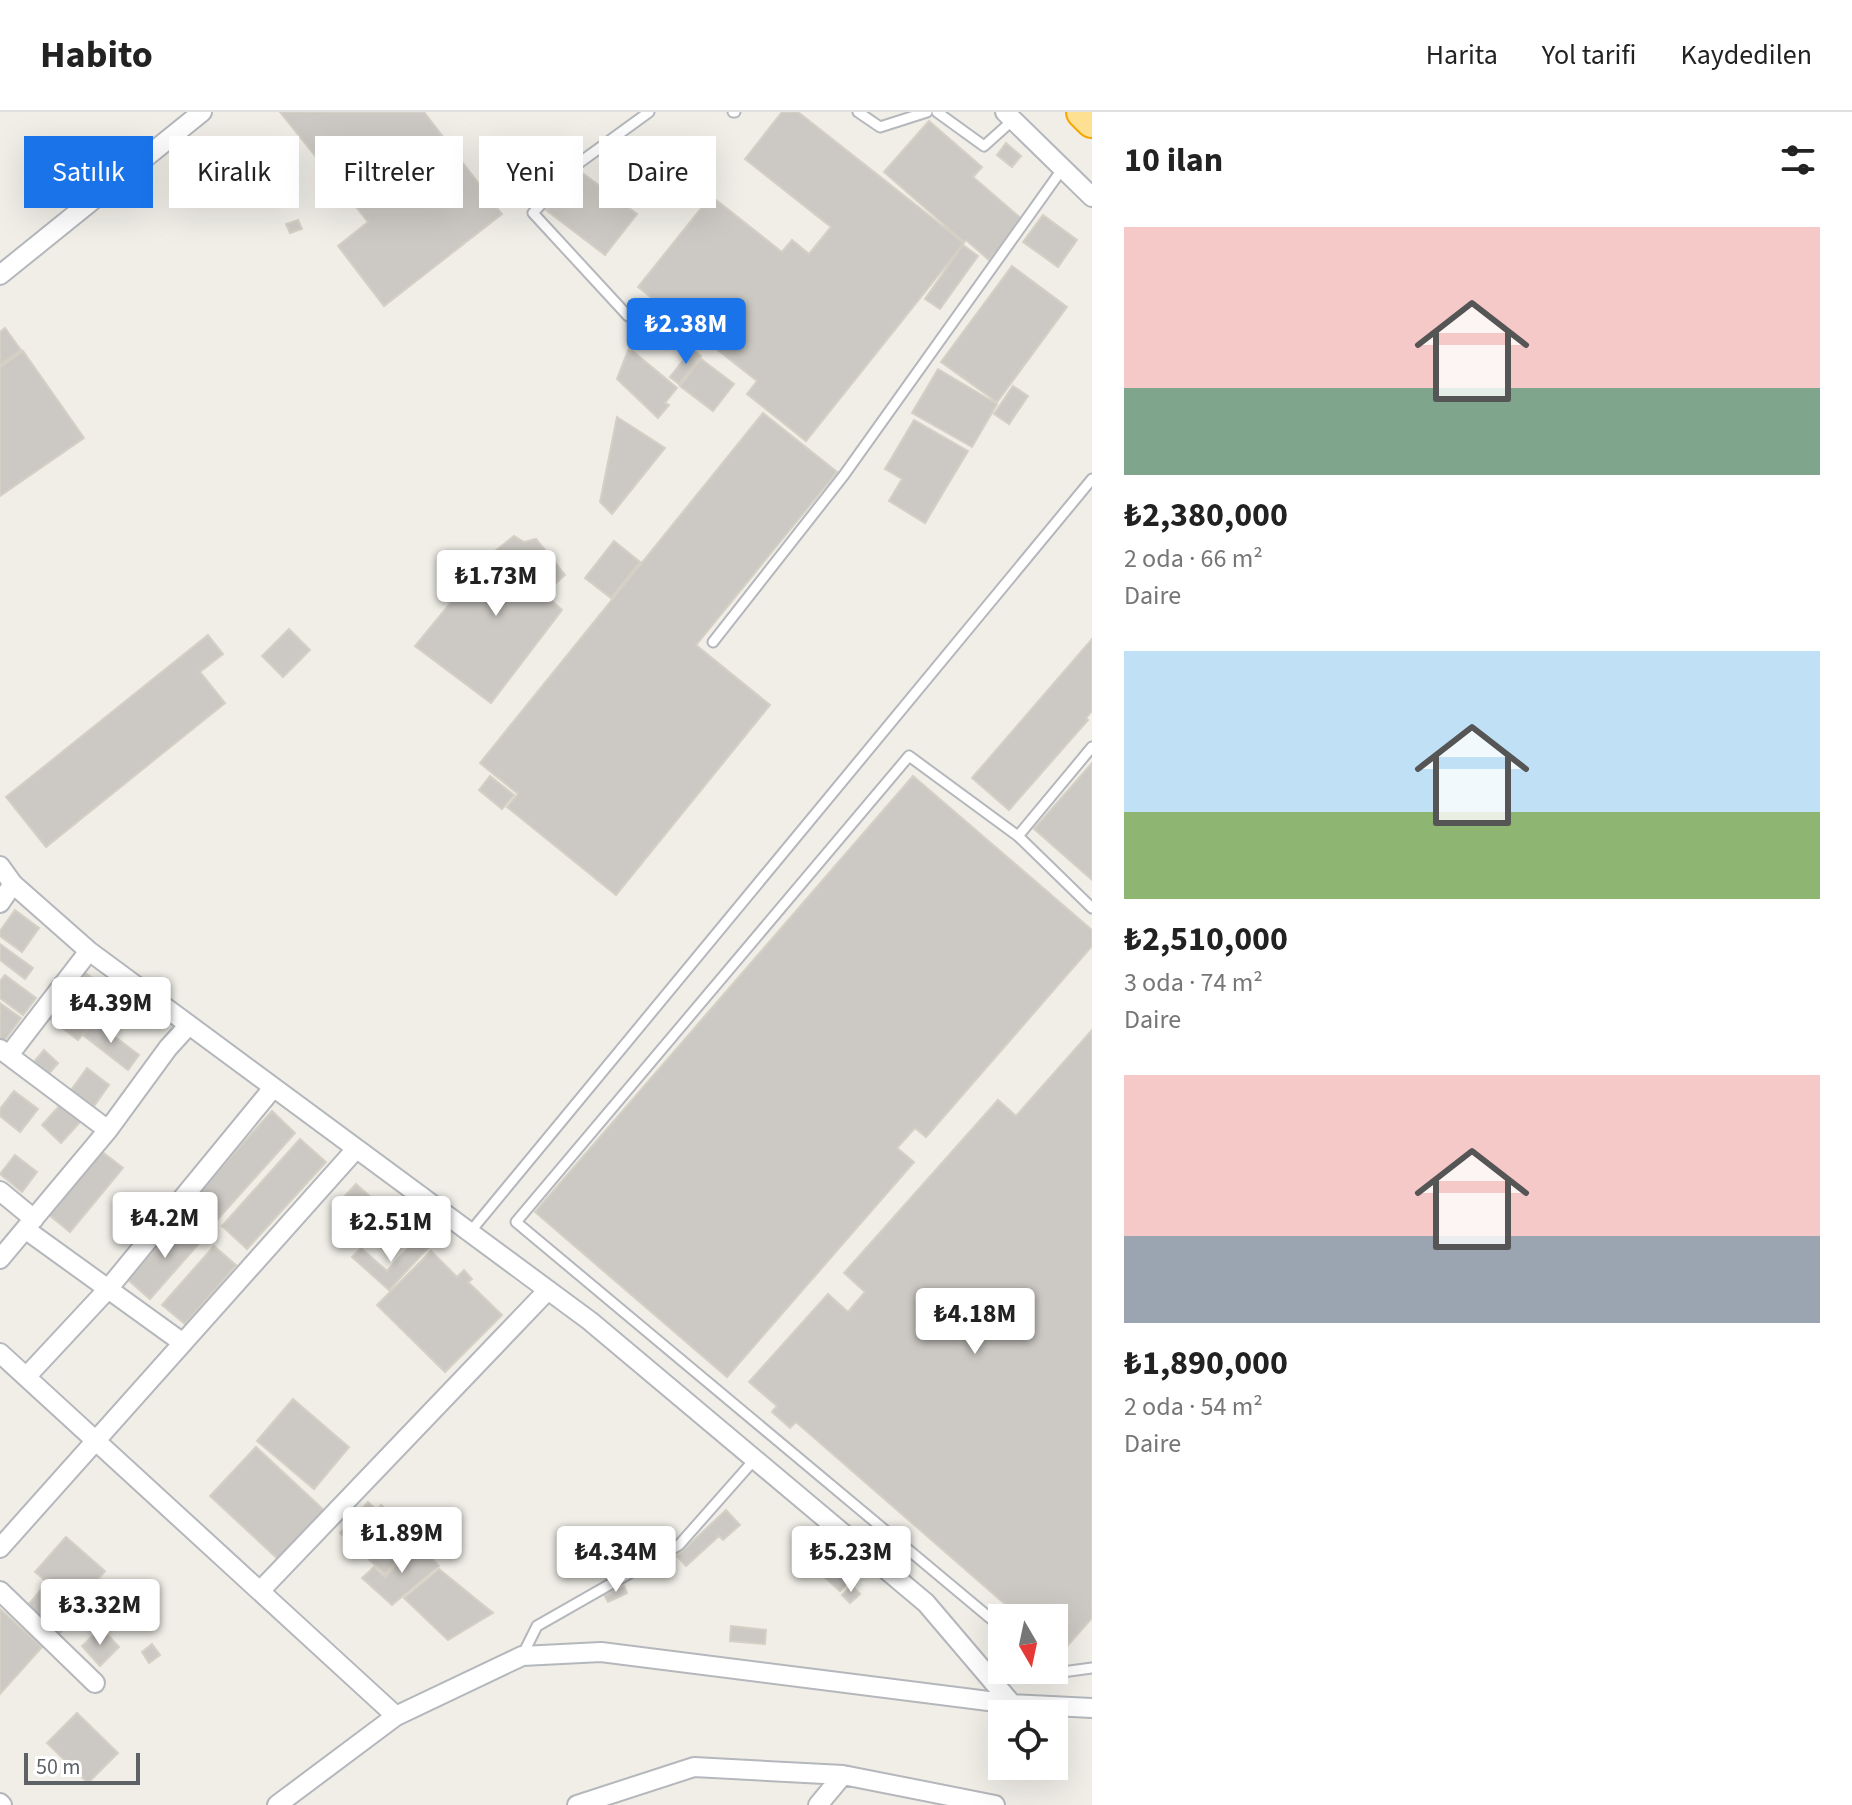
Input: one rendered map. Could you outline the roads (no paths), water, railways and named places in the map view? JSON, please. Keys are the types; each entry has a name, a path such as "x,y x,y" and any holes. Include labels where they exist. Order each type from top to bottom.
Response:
{"highway":[{"path":"1083,112 1092,121"}],"street":[{"path":"0,275 202,112"},
{"path":"1009,116 1092,197"},
{"path":"0,866 13,884 89,951 590,1321 926,1603 1009,1700"},
{"path":"0,903 13,884"},
{"path":"89,951 4,1052 108,1130"},
{"path":"0,1259 108,1130 168,1048 188,1026"},
{"path":"26,1377 108,1289 273,1088"},
{"path":"0,1548 356,1149"},
{"path":"0,1191 29,1224 108,1289 183,1343"},
{"path":"260,1591 548,1290"},
{"path":"0,1353 396,1716"},
{"path":"0,1591 95,1683"},
{"path":"277,1805 396,1716 522,1656 601,1652 988,1701"},
{"path":"1068,1707 1092,1708"},
{"path":"577,1805 694,1767 843,1775 995,1805"},
{"path":"818,1805 843,1775"}],"lane":[{"path":"628,316 533,213 579,163 649,112"},
{"path":"858,112 880,127 927,112"},
{"path":"937,112 984,146 1009,116"},
{"path":"713,642 844,475 1063,168"},
{"path":"470,1233 1092,479"},
{"path":"1018,836 1092,747"},
{"path":"988,1616 516,1222 909,756 1018,836 1092,908"},
{"path":"522,1656 537,1626 679,1545 755,1459"},
{"path":"1068,1671 1092,1668"}]}
